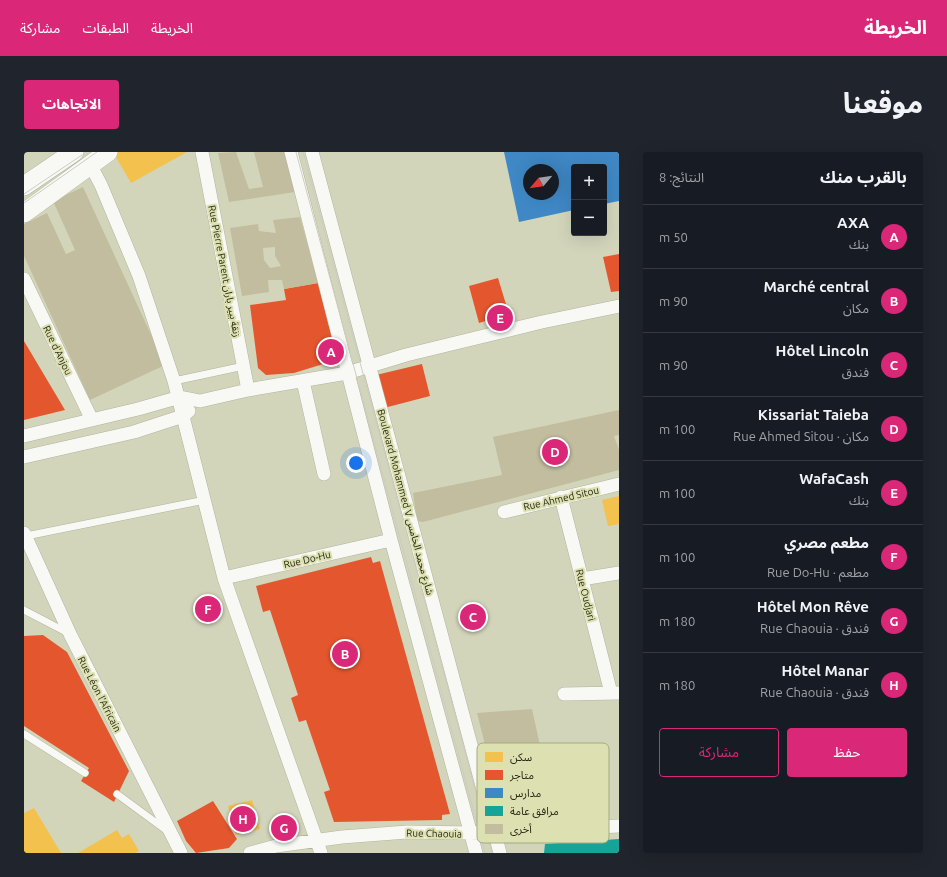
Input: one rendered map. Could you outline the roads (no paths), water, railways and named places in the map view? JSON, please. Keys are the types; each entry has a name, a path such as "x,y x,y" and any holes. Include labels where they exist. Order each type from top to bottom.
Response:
{"street":[{"path":"24,186 74,152"},
{"path":"24,213 108,152"},
{"name":"Rue Pierre Parent زنقة بيير باران","path":"202,152 248,390"},
{"path":"291,152 391,540 476,853"},
{"name":"Boulevard Mohammed V شارع محمد الخامس","path":"312,152 477,765"},
{"path":"90,164 102,185 139,276 180,397 183,416 224,578 320,853"},
{"name":"Rue d'Anjou","path":"24,279 92,420"},
{"path":"24,436 138,409 180,397 200,401 248,390 347,373 370,365 542,322 619,306"},
{"path":"303,381 324,474"},
{"path":"24,457 134,432 183,416 200,401"},
{"name":"Rue Ahmed Sitou","path":"504,512 619,484"},
{"name":"Rue Oudjari","path":"562,497 582,579 615,693"},
{"name":"Rue Léon l'Africain","path":"25,534 70,634 181,853"},
{"name":"Rue Do-Hu","path":"224,578 391,540"},
{"path":"582,579 619,573"},
{"path":"564,694 615,693"},
{"name":"Rue Chaouia","path":"609,826 619,826"},
{"name":"Rue Chaouia","path":"250,853 276,846 407,832 477,833"},
{"name":"Boulevard Mohammed V شارع محمد الخامس","path":"498,843 500,853"}],"lane":[{"path":"174,381 244,366"},
{"path":"25,534 205,500"},
{"path":"24,602 25,611 70,634"},
{"path":"24,734 85,773"},
{"path":"117,794 170,832"}],"tram line":[{"path":"24,203 97,152"},
{"path":"296,152 477,823"},
{"path":"303,152 403,521"},
{"path":"24,194 82,155"},
{"path":"414,561 477,797"},
{"path":"482,843 485,853"},
{"path":"489,843 492,853"}],"place":[{"name":"WafaCash","path":"500,318"},
{"name":"AXA","path":"331,352"},
{"name":"Kissariat Taieba","path":"555,452"},
{"name":"مطعم مصري","path":"208,609"},
{"name":"Hôtel Lincoln","path":"473,617"},
{"name":"Marché central","path":"345,654"},
{"name":"Hôtel Manar","path":"243,819"},
{"name":"Hôtel Mon Rêve","path":"284,828"}]}
